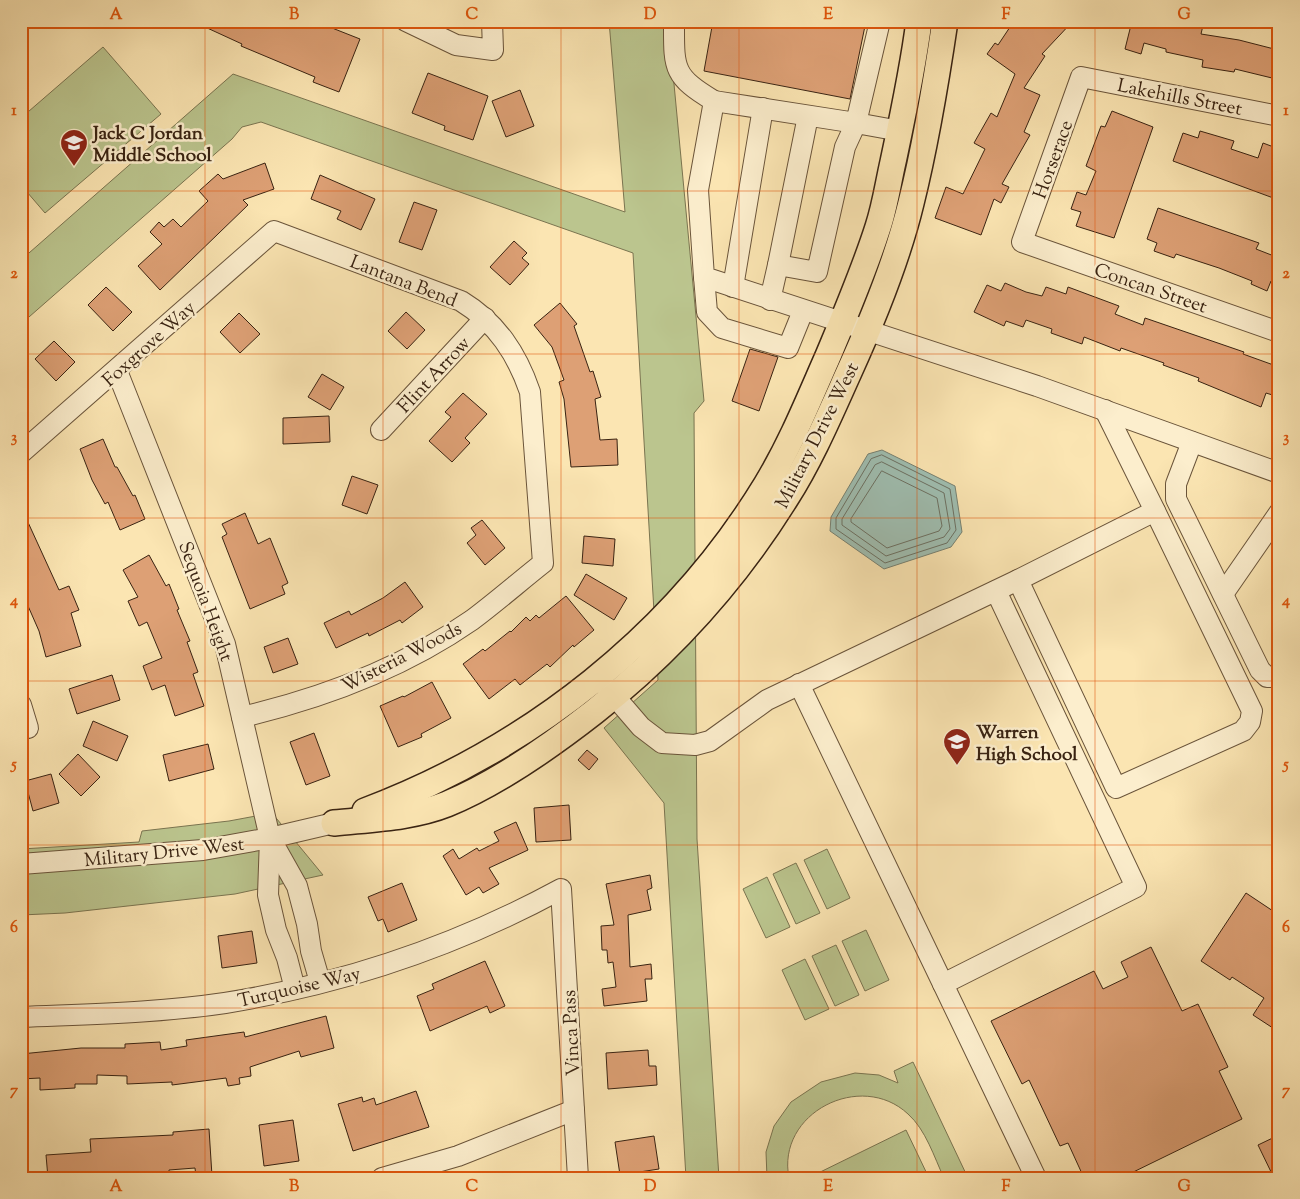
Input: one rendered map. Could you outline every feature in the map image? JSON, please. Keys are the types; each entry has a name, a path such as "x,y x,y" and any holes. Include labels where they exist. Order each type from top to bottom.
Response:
{"main road":[{"name":"Military Drive West","path":"606,687 630,651 670,610 732,535 766,484 801,420 857,290 879,224 912,75 919,21"},
{"name":"Military Drive West","path":"334,823 385,804 460,770 552,714 646,669 688,627 752,549 787,497 814,446 867,332 894,263 911,204 937,78 945,21"}],"street":[{"path":"406,21 456,44 493,50 492,21"},
{"path":"674,21 674,52 679,74 683,80 696,90 714,100 900,131"},
{"path":"778,265 817,272 845,147 856,123 880,21"},
{"name":"Lakehills Street","path":"1081,77 1279,116"},
{"name":"Horserace","path":"1022,242 1081,77"},
{"path":"714,100 698,190 707,312 722,328 788,348 803,310"},
{"path":"733,287 763,108"},
{"path":"770,300 808,116"},
{"name":"Lantana Bend","path":"274,231 437,291 461,302 485,318 504,339 514,354 530,392 543,563"},
{"name":"Foxgrove Way","path":"21,454 274,231"},
{"name":"Concan Street","path":"1022,242 1279,332"},
{"path":"704,278 1037,386 1279,473"},
{"name":"Flint Arrow","path":"381,430 485,318"},
{"name":"Sequoia Height","path":"117,371 216,617 234,675 270,838 268,895 276,930 287,958 295,988"},
{"path":"1018,580 1116,788 1243,731 1250,722 1252,711 1105,410"},
{"path":"1192,442 1176,484 1176,499 1260,670 1267,676 1274,677 1279,674"},
{"path":"606,687 641,727 662,743 695,745 710,740 766,700 996,591 1154,511"},
{"path":"1223,594 1279,513"},
{"name":"Wisteria Woods","path":"242,718 312,698 391,666 445,637 472,619 543,563"},
{"path":"943,984 1136,887 996,591"},
{"path":"799,684 1036,1178"},
{"path":"21,705 28,728"},
{"name":"Military Drive West","path":"21,864 158,856 204,850 270,838 334,823"},
{"name":"Sequoia Height","path":"270,838 297,886 307,924 311,951 320,982"},
{"name":"Turquoise Way","path":"21,1017 216,1004 295,988 377,968 454,941 561,889"},
{"name":"Vinca Pass","path":"561,889 578,1178"},
{"path":"276,930 307,924"},
{"path":"382,1178 458,1156 574,1110"}],"green space":[{"path":"609,21 666,21 674,84 704,401 694,413 697,839 719,1178 686,1178 664,803 604,728 658,680 633,253 261,122 242,127 232,139 21,324 21,260 233,74 625,212"},
{"path":"103,47 161,114 45,213 21,185 21,118"},
{"path":"272,813 323,875 235,894 65,913 21,915 21,849 139,842 142,831 229,821"},
{"path":"827,849 850,898 827,909 804,860"},
{"path":"796,863 820,913 796,924 773,874"},
{"path":"767,877 790,927 766,938 743,889"},
{"path":"866,930 889,980 865,991 842,941"},
{"path":"836,945 859,995 835,1006 812,956"},
{"path":"805,959 829,1009 805,1020 782,970"},
{"path":"913,1062 968,1178 944,1178 929,1144 914,1120 889,1101 868,1096 846,1098 826,1105 809,1118 796,1134 788,1155 789,1178 767,1178 766,1152 774,1126 791,1102 821,1082 855,1073 879,1075 898,1083 894,1071"},
{"path":"906,1130 929,1178 808,1178"}],"water":[{"path":"882,450 955,486 962,532 951,547 884,569 830,531 831,517 868,454"}],"building":[{"path":"192,21 329,21 327,26 360,39 339,92 313,82 315,77 241,46 242,44"},
{"path":"713,21 866,21 850,99 704,71"},
{"path":"1014,21 1073,21 1042,54 1045,56 1024,88 1040,95 1024,132 1030,135 1002,184 1009,187 1001,203 994,199 981,235 935,218 946,187 963,194 985,149 974,143 991,113 997,117 1015,74 987,54 995,43 998,45"},
{"path":"1132,21 1204,21 1201,34 1239,40 1278,50 1272,78 1235,69 1234,72 1202,67 1203,60 1166,52 1166,49 1144,43 1141,54 1125,49"},
{"path":"428,73 488,96 473,140 444,130 445,126 412,113"},
{"path":"520,90 534,126 506,137 492,101"},
{"path":"1112,111 1153,127 1114,238 1076,226 1081,212 1071,209 1077,192 1086,195 1096,171 1086,166 1101,126 1105,127"},
{"path":"1200,131 1234,141 1231,149 1258,158 1263,143 1279,149 1279,191 1276,199 1173,161 1183,133 1198,138"},
{"path":"265,163 274,189 243,200 248,205 160,290 138,266 162,244 150,232 159,222 164,227 173,219 181,227 208,201 199,191 218,174 223,179"},
{"path":"320,175 375,199 361,230 337,219 341,211 311,199"},
{"path":"414,202 437,210 422,250 399,242"},
{"path":"1158,208 1259,243 1256,249 1279,258 1279,284 1271,281 1267,291 1251,284 1252,281 1219,268 1176,254 1174,258 1154,251 1157,243 1147,239"},
{"path":"514,241 527,253 522,258 529,264 510,285 490,267"},
{"path":"1005,283 1026,292 1042,296 1046,287 1066,294 1068,287 1119,306 1115,314 1143,325 1145,318 1244,352 1243,354 1279,367 1279,397 1266,393 1261,407 1198,381 1199,378 1163,365 1164,363 1121,348 1120,351 1084,337 1082,344 1051,333 1052,329 1026,320 1023,327 1006,321 1004,326 974,312 987,285 1001,291"},
{"path":"106,287 132,312 113,331 88,305"},
{"path":"560,303 577,324 574,326 590,372 593,371 601,397 595,399 600,440 617,439 618,465 571,467 564,399 559,382 564,380 552,347 534,325"},
{"path":"406,312 425,330 407,349 388,331"},
{"path":"239,313 260,334 240,353 220,332"},
{"path":"54,341 75,362 56,381 35,359"},
{"path":"750,349 778,357 759,411 732,401"},
{"path":"322,374 344,387 330,410 308,397"},
{"path":"463,393 487,414 465,438 470,443 452,462 429,441 451,417 445,412"},
{"path":"329,416 330,442 283,444 283,418"},
{"path":"103,439 115,467 117,467 133,496 135,495 145,519 120,530 108,502 105,504 92,480 80,449"},
{"path":"352,476 378,485 367,514 342,505"},
{"path":"21,507 59,590 69,586 79,610 71,613 81,646 46,657 39,631 21,590"},
{"path":"245,513 258,544 270,538 288,583 282,586 285,594 250,609 222,537 227,534 222,524"},
{"path":"482,520 505,548 485,565 467,543 476,535 471,528"},
{"path":"584,536 615,539 613,566 582,563"},
{"path":"149,555 166,586 169,584 179,609 177,610 190,641 187,642 198,672 193,674 204,706 175,716 165,685 152,690 143,666 162,658 147,622 139,626 128,601 138,597 123,570"},
{"path":"586,574 627,598 614,620 574,595"},
{"path":"405,582 423,607 402,623 400,620 369,636 368,633 336,648 324,623 349,611 351,615 383,598"},
{"path":"566,596 594,630 574,647 573,645 550,667 547,664 520,685 515,679 489,699 463,664 511,632 526,617 530,621 536,615 539,618"},
{"path":"288,638 298,664 273,673 264,647"},
{"path":"112,675 120,700 77,714 69,689"},
{"path":"432,682 451,718 421,734 422,737 398,747 380,706 404,697"},
{"path":"93,721 128,736 117,761 83,746"},
{"path":"314,733 330,776 306,785 290,742"},
{"path":"208,744 214,769 169,781 163,755"},
{"path":"587,750 598,759 589,770 578,760"},
{"path":"78,754 100,777 81,796 59,774"},
{"path":"51,774 59,803 33,811 25,781"},
{"path":"569,805 571,840 536,842 534,808"},
{"path":"516,822 528,850 489,868 499,884 483,893 479,887 466,895 443,856 453,849 459,859 477,848 479,851 499,841 494,832"},
{"path":"650,875 652,888 647,890 651,910 628,915 630,967 651,964 652,979 645,979 647,1001 604,1006 602,989 616,987 613,962 608,963 607,950 602,950 601,926 614,925 606,884"},
{"path":"402,883 417,920 388,932 383,919 378,921 368,897"},
{"path":"1246,893 1279,915 1279,1032 1253,1015 1264,998 1232,977 1230,980 1201,961"},
{"path":"252,931 257,963 222,968 218,936"},
{"path":"1151,947 1182,1011 1198,1004 1228,1067 1219,1071 1242,1119 1121,1178 1084,1178 1068,1143 1060,1146 1029,1080 1022,1084 991,1021 1094,971 1103,989 1128,977 1121,962"},
{"path":"485,961 505,1006 490,1013 487,1006 430,1031 417,996 434,989 432,984"},
{"path":"326,1016 334,1048 301,1057 299,1051 250,1067 251,1076 239,1078 240,1084 228,1086 226,1078 172,1085 172,1082 127,1084 127,1076 97,1075 97,1084 75,1084 75,1088 40,1090 40,1078 21,1079 21,1054 81,1048 125,1048 125,1044 160,1042 161,1050 187,1046 186,1040 244,1032 245,1037"},
{"path":"648,1050 649,1066 656,1066 657,1085 608,1089 606,1053"},
{"path":"416,1091 429,1127 353,1151 338,1104 362,1097 363,1102 374,1098 376,1105"},
{"path":"293,1120 299,1161 264,1166 259,1125"},
{"path":"209,1129 212,1176 196,1177 195,1168 169,1170 169,1178 112,1178 112,1173 85,1174 86,1178 48,1178 46,1155 91,1152 90,1139 173,1135 173,1132"},
{"path":"1279,1135 1279,1178 1274,1178 1258,1145"},
{"path":"654,1136 659,1169 620,1175 615,1142"}],"place":[{"name":"Jack C Jordan Middle School","path":"74,167"},
{"name":"Warren High School","path":"957,766"}]}
